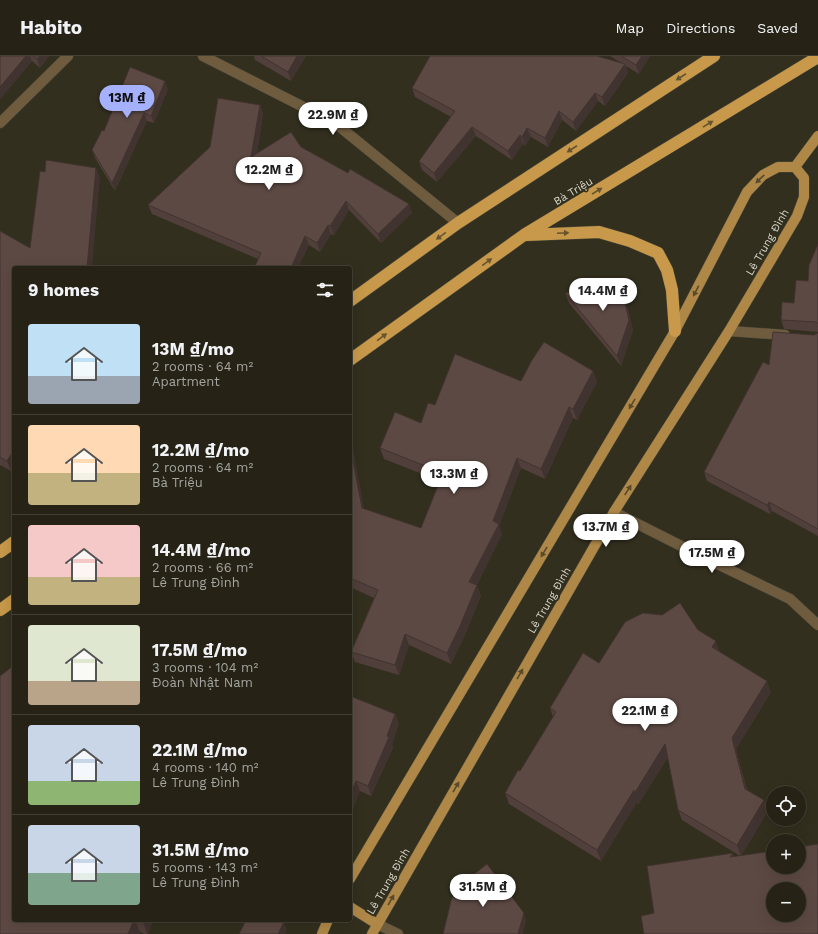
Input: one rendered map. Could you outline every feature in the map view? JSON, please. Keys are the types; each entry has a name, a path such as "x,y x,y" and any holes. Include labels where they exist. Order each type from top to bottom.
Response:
{"highway":[{"path":"352,300 458,223 714,56"},
{"name":"Bà Triệu","path":"352,359 524,235 818,57"},
{"path":"524,235 599,232 630,241 658,254 667,270 672,290 675,331"},
{"path":"0,552 12,543"},
{"path":"0,610 12,601"}],"main road":[{"path":"352,876 675,331 747,192 763,175 778,167 795,167 818,136"},
{"name":"Lê Trung Đình","path":"372,934 614,512 729,331 797,216 804,197 804,178 795,167"},
{"path":"352,908 377,924"},
{"path":"322,934 327,922"}],"street":[{"path":"0,124 68,56"},
{"path":"203,56 335,123 458,223"},
{"path":"729,331 796,336"},
{"path":"614,512 790,599 818,625"},
{"path":"377,924 398,934"}],"building":[{"path":"0,56 26,56 0,87"},
{"path":"33,56 40,56 37,59"},
{"path":"261,56 297,56 288,72"},
{"path":"430,56 597,56 625,64 602,97 595,93 573,122 559,111 545,138 527,128 522,137 520,135 508,151 472,127 434,173 419,161 455,111 412,88"},
{"path":"621,56 642,56 636,65"},
{"path":"130,67 165,81 151,116 144,113 112,183 92,150 102,130 104,131"},
{"path":"218,98 260,105 251,157 291,132 301,147 348,173 350,169 409,204 378,234 346,201 317,243 305,236 292,266 255,266 261,253 148,205 210,147"},
{"path":"46,160 96,168 87,266 12,266 12,453 7,461 0,457 0,231 30,248 40,171 45,172"},
{"path":"818,244 818,324 816,322 781,320 782,302 794,303 796,280 808,281 809,265"},
{"path":"607,283 624,299 629,320 617,356 565,293"},
{"path":"773,332 814,335 818,333 818,529 769,502 767,505 704,472 763,362 769,365"},
{"path":"544,342 593,371 573,409 569,407 541,469 517,458 493,521 499,524 469,582 477,585 447,653 405,634 395,665 352,652 378,590 352,579 352,456 362,508 421,528 443,473 380,448 395,412 421,423 428,403 435,405 455,354 521,381"},
{"path":"680,603 698,630 716,641 712,647 767,681 732,738 745,789 764,800 737,845 678,810 665,744 634,794 634,790 597,850 505,793 518,770 520,771 556,712 550,708 583,653 599,663 625,622 643,613 662,615"},
{"path":"12,667 12,922 133,922 128,934 0,934 0,676"},
{"path":"352,697 395,714 387,736 389,737 368,786 356,781 352,791"},
{"path":"818,844 818,934 644,934 641,916 654,913 647,866 733,853 730,857 766,852 766,874 806,874 806,846"},
{"path":"487,864 524,913 518,934 443,934 452,897 456,898 459,886"},
{"path":"245,922 284,922 278,934 239,934"}]}
